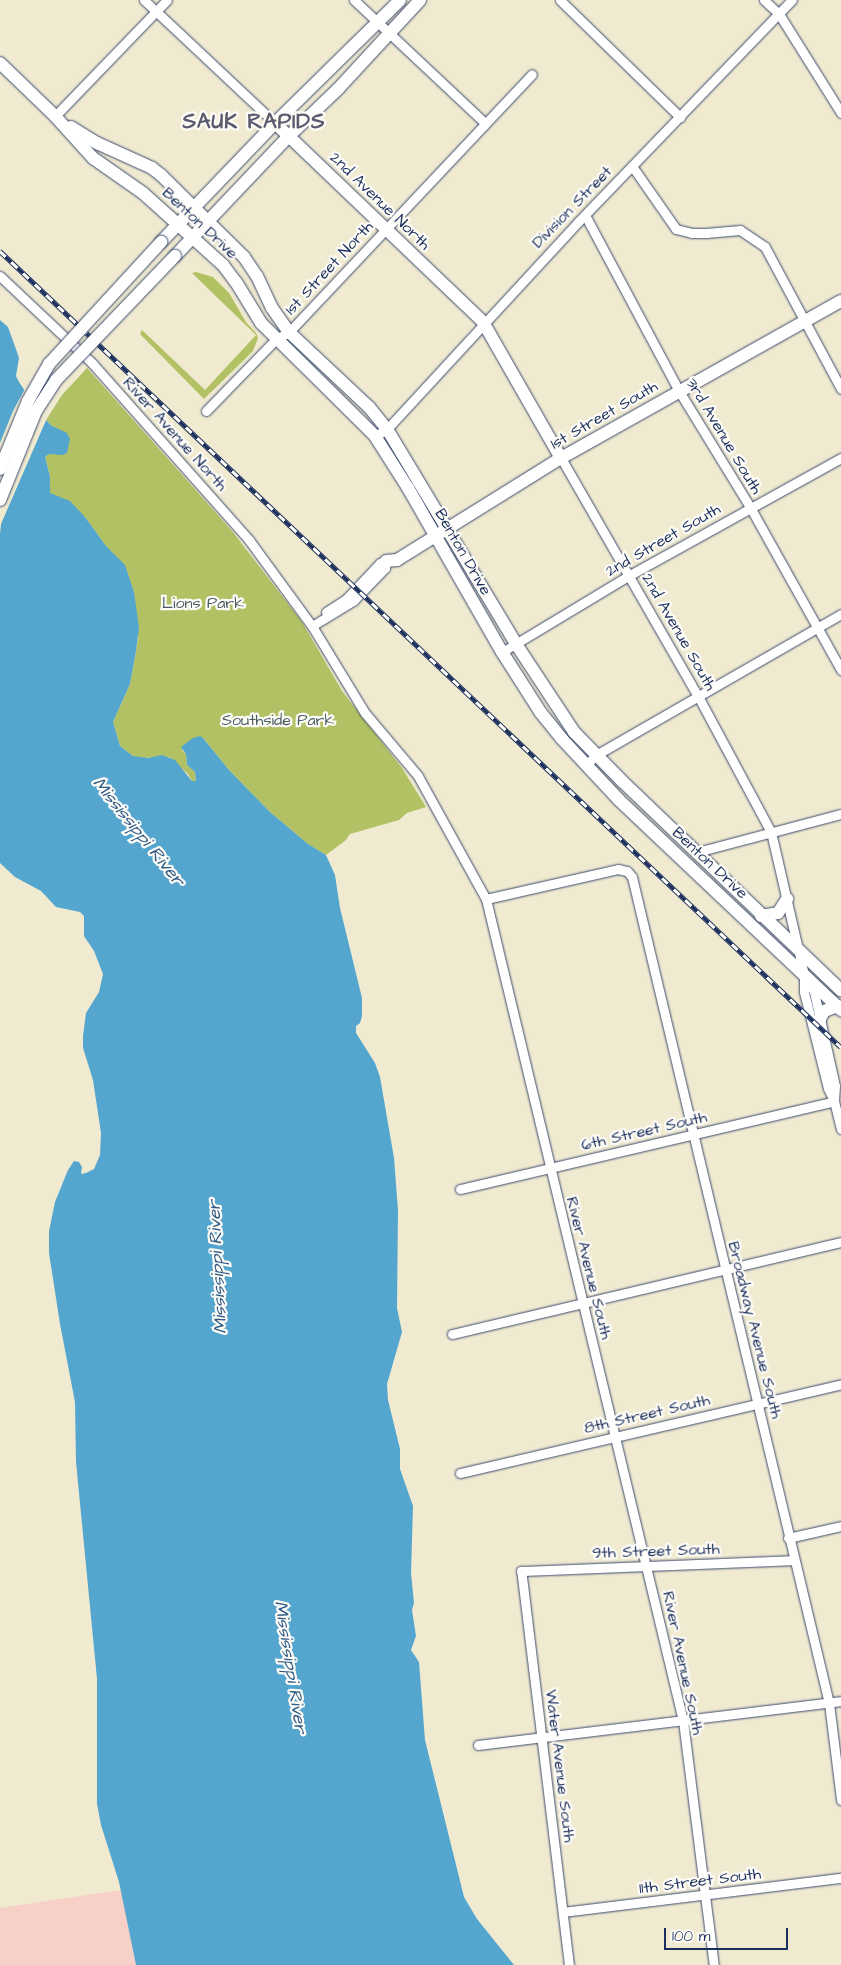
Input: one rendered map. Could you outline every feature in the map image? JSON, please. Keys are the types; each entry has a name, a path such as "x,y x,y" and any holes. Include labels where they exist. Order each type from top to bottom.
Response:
{"main road":[{"path":"0,469 28,401 49,364 176,225 275,123 400,0"},
{"path":"0,500 36,411 56,380 289,136 338,89 420,0"},
{"name":"Benton Drive","path":"0,63 55,116 93,158 143,193 231,274 254,314 276,339 375,436 436,536 502,652 541,713 619,800 839,1008"},
{"name":"Benton Drive","path":"55,116 97,143 152,168 194,207 251,265 272,308 289,332 369,408 387,429 516,644 555,706 574,732 761,916 798,948 841,990"},
{"name":"2nd Avenue North","path":"275,123 483,322"},
{"name":"1st Street South","path":"386,561 397,560 561,458 841,301"},
{"name":"2nd Avenue South","path":"483,322 561,458"},
{"path":"761,916 778,913 787,898"},
{"path":"820,1019 824,1011 839,1008"}],"street":[{"name":"2nd Avenue North","path":"144,0 275,123"},
{"path":"55,116 167,0"},
{"path":"354,0 485,123"},
{"path":"560,0 680,117"},
{"path":"764,0 778,14 841,113"},
{"name":"Division Street","path":"375,436 387,429 483,322 792,0"},
{"name":"1st Street North","path":"206,411 276,339 289,332 532,74"},
{"path":"632,166 676,228 692,233 740,230 765,246 841,389"},
{"name":"3rd Avenue South","path":"585,215 679,391 750,507 841,670"},
{"name":"River Avenue North","path":"0,276 92,363 243,532 312,626"},
{"name":"2nd Avenue South","path":"561,458 698,696 771,832 804,975 804,992 828,1088 834,1101 841,1128"},
{"name":"2nd Street South","path":"502,652 628,576 841,458"},
{"name":"1st Street South","path":"312,626 353,601 385,568 386,561"},
{"path":"586,765 596,755 841,614"},
{"name":"River Avenue South","path":"312,626 365,713 418,776 486,900 683,1721 714,1965"},
{"path":"697,852 841,814"},
{"name":"Broadway Avenue South","path":"486,900 618,869 627,870 632,877 793,1560 829,1703 841,1800"},
{"name":"2nd Avenue South","path":"804,975 814,992 835,1086 834,1101"},
{"name":"6th Street South","path":"460,1189 834,1101"},
{"path":"452,1334 841,1242"},
{"name":"8th Street South","path":"460,1473 841,1384"},
{"path":"788,1538 841,1526"},
{"name":"9th Street South","path":"521,1571 793,1560"},
{"name":"Water Avenue South","path":"521,1571 569,1965"},
{"path":"478,1745 841,1701"},
{"name":"11th Street South","path":"562,1912 706,1896 841,1878"}],"shaded area":[{"path":"121,1890 136,1965 0,1965 0,1908"}],"green space":[{"path":"196,272 213,277 229,293 258,338 253,351 204,399 140,334 142,330 205,390 256,335 192,273"},
{"path":"87,368 232,531 302,622 342,691 402,768 426,807 407,813 399,820 350,834 346,840 326,855 308,844 270,812 229,770 203,738 182,750 186,754 187,765 195,772 196,781 192,781 188,774 169,757 142,758 133,756 120,746 113,722 130,684 138,639 134,592 124,565 106,546 85,517 50,493 50,476 45,457 49,454 53,427 46,420 62,395"}],"water":[{"name":"Mississippi River","path":"0,320 8,327 19,358 16,376 19,382 41,415 52,426 67,433 70,439 67,453 63,455 49,454 45,457 50,476 50,493 70,501 85,517 106,546 125,565 134,592 139,628 136,651 130,684 113,722 120,746 133,756 148,758 162,755 175,760 192,781 196,781 195,772 187,765 186,754 181,747 193,738 200,736 229,770 270,812 308,844 326,855 335,875 340,908 362,998 362,1016 360,1023 356,1026 356,1033 375,1063 380,1077 394,1158 398,1210 397,1308 402,1332 387,1384 388,1400 400,1449 400,1469 413,1506 411,1573 414,1603 412,1610 416,1636 411,1650 419,1662 425,1740 464,1897 477,1919 514,1965 136,1965 119,1882 101,1825 97,1804 97,1679 76,1462 75,1402 49,1253 49,1231 55,1202 68,1170 74,1161 79,1162 82,1167 81,1174 86,1173 94,1169 100,1155 101,1133 93,1080 83,1048 83,1036 86,1013 99,992 103,974 94,951 84,936 84,916 80,912 56,907 41,891 15,877 0,863"}],"pier":[{"path":"26,387 47,418 1,524 0,534 0,443 13,411"}],"railway":[{"path":"0,251 841,1047"}],"district":[{"name":"SAUK RAPIDS","path":"254,122"}],"park label":[{"name":"Lions Park","path":"203,603"},
{"name":"Southside Park","path":"278,720"}]}
